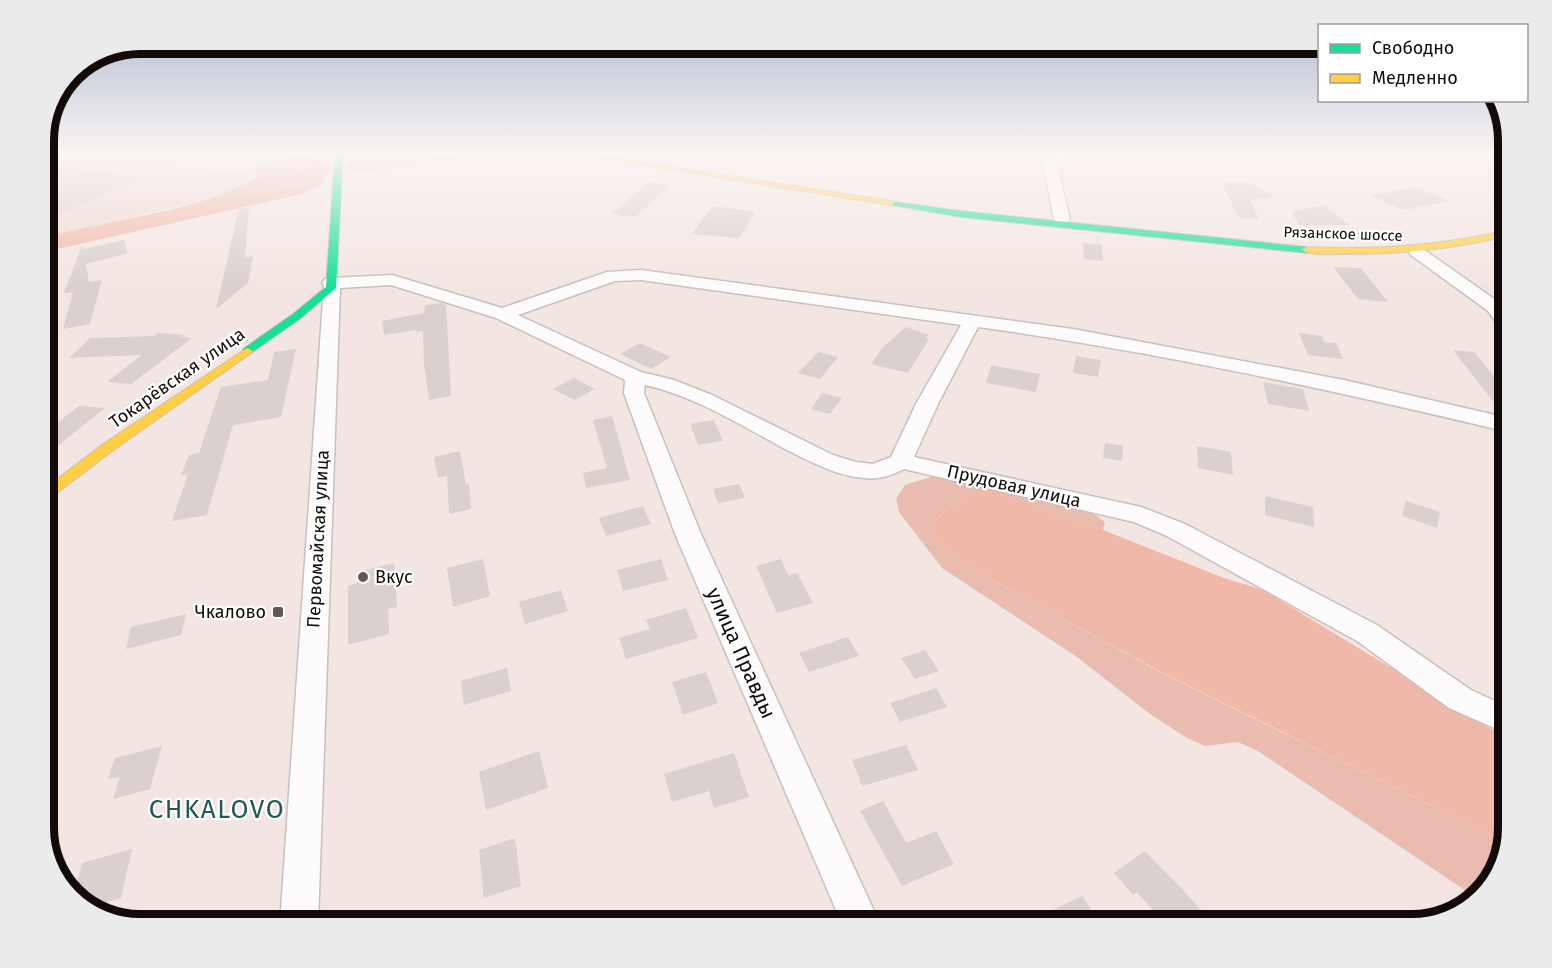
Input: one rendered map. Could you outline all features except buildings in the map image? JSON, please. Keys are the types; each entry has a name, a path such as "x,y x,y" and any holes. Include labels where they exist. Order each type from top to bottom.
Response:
{"main road":[{"name":"Первомайская улица","path":"331,285 330,259 335,198"},
{"name":"Рязанское шоссе","path":"859,198 961,214 1302,250 1351,253 1417,252 1466,245 1498,236"},
{"name":"Рязанское шоссе","path":"900,198 1062,220 1287,242 1381,246 1451,237 1498,225"},
{"name":"Токарёвская улица","path":"54,488 107,448 297,316 331,285"}],"street":[{"path":"1057,198 1062,220"},
{"path":"1417,252 1498,312"},
{"path":"502,314 613,276 641,275 1073,335 1344,386 1498,423"},
{"path":"331,285 392,279 502,314 635,377 667,384 705,399 825,460 867,473 888,469 901,460 927,404 972,321"},
{"name":"Первомайская улица","path":"299,914 331,285"},
{"name":"улица Правды","path":"635,377 634,393 688,534 857,914"},
{"name":"Прудовая улица","path":"901,460 1141,515 1167,526 1367,633 1460,699 1498,717"}],"shaded area":[{"path":"54,198 208,198 54,237"},
{"path":"211,198 269,198 78,242 59,243 54,240 63,233"},
{"path":"937,475 1082,505 1105,522 1103,530 984,490 949,507 933,523 933,537 969,567 1160,672 1497,838 1491,861 1480,880 1468,893 1258,751 1238,742 1205,746 1187,738 1150,714 1077,657 942,568 899,512 896,499 905,485"},
{"path":"984,489 1103,530 1224,578 1263,590 1498,733 1497,838 1161,672 969,567 933,537 933,523 949,507"}],"waterway":[{"path":"54,243 253,198"}],"traffic: fast":[{"path":"247,351 297,316 331,288 336,198"},
{"path":"891,203 961,214 1307,250"}],"traffic: slow":[{"path":"860,198 891,203"},
{"path":"1307,250 1383,251 1433,247 1498,235"},
{"path":"54,488 107,448 247,351"}],"place":[{"name":"Вкус","path":"363,577"},
{"name":"Чкалово","path":"278,612"}],"district":[{"name":"CHKALOVO","path":"217,809"}]}
